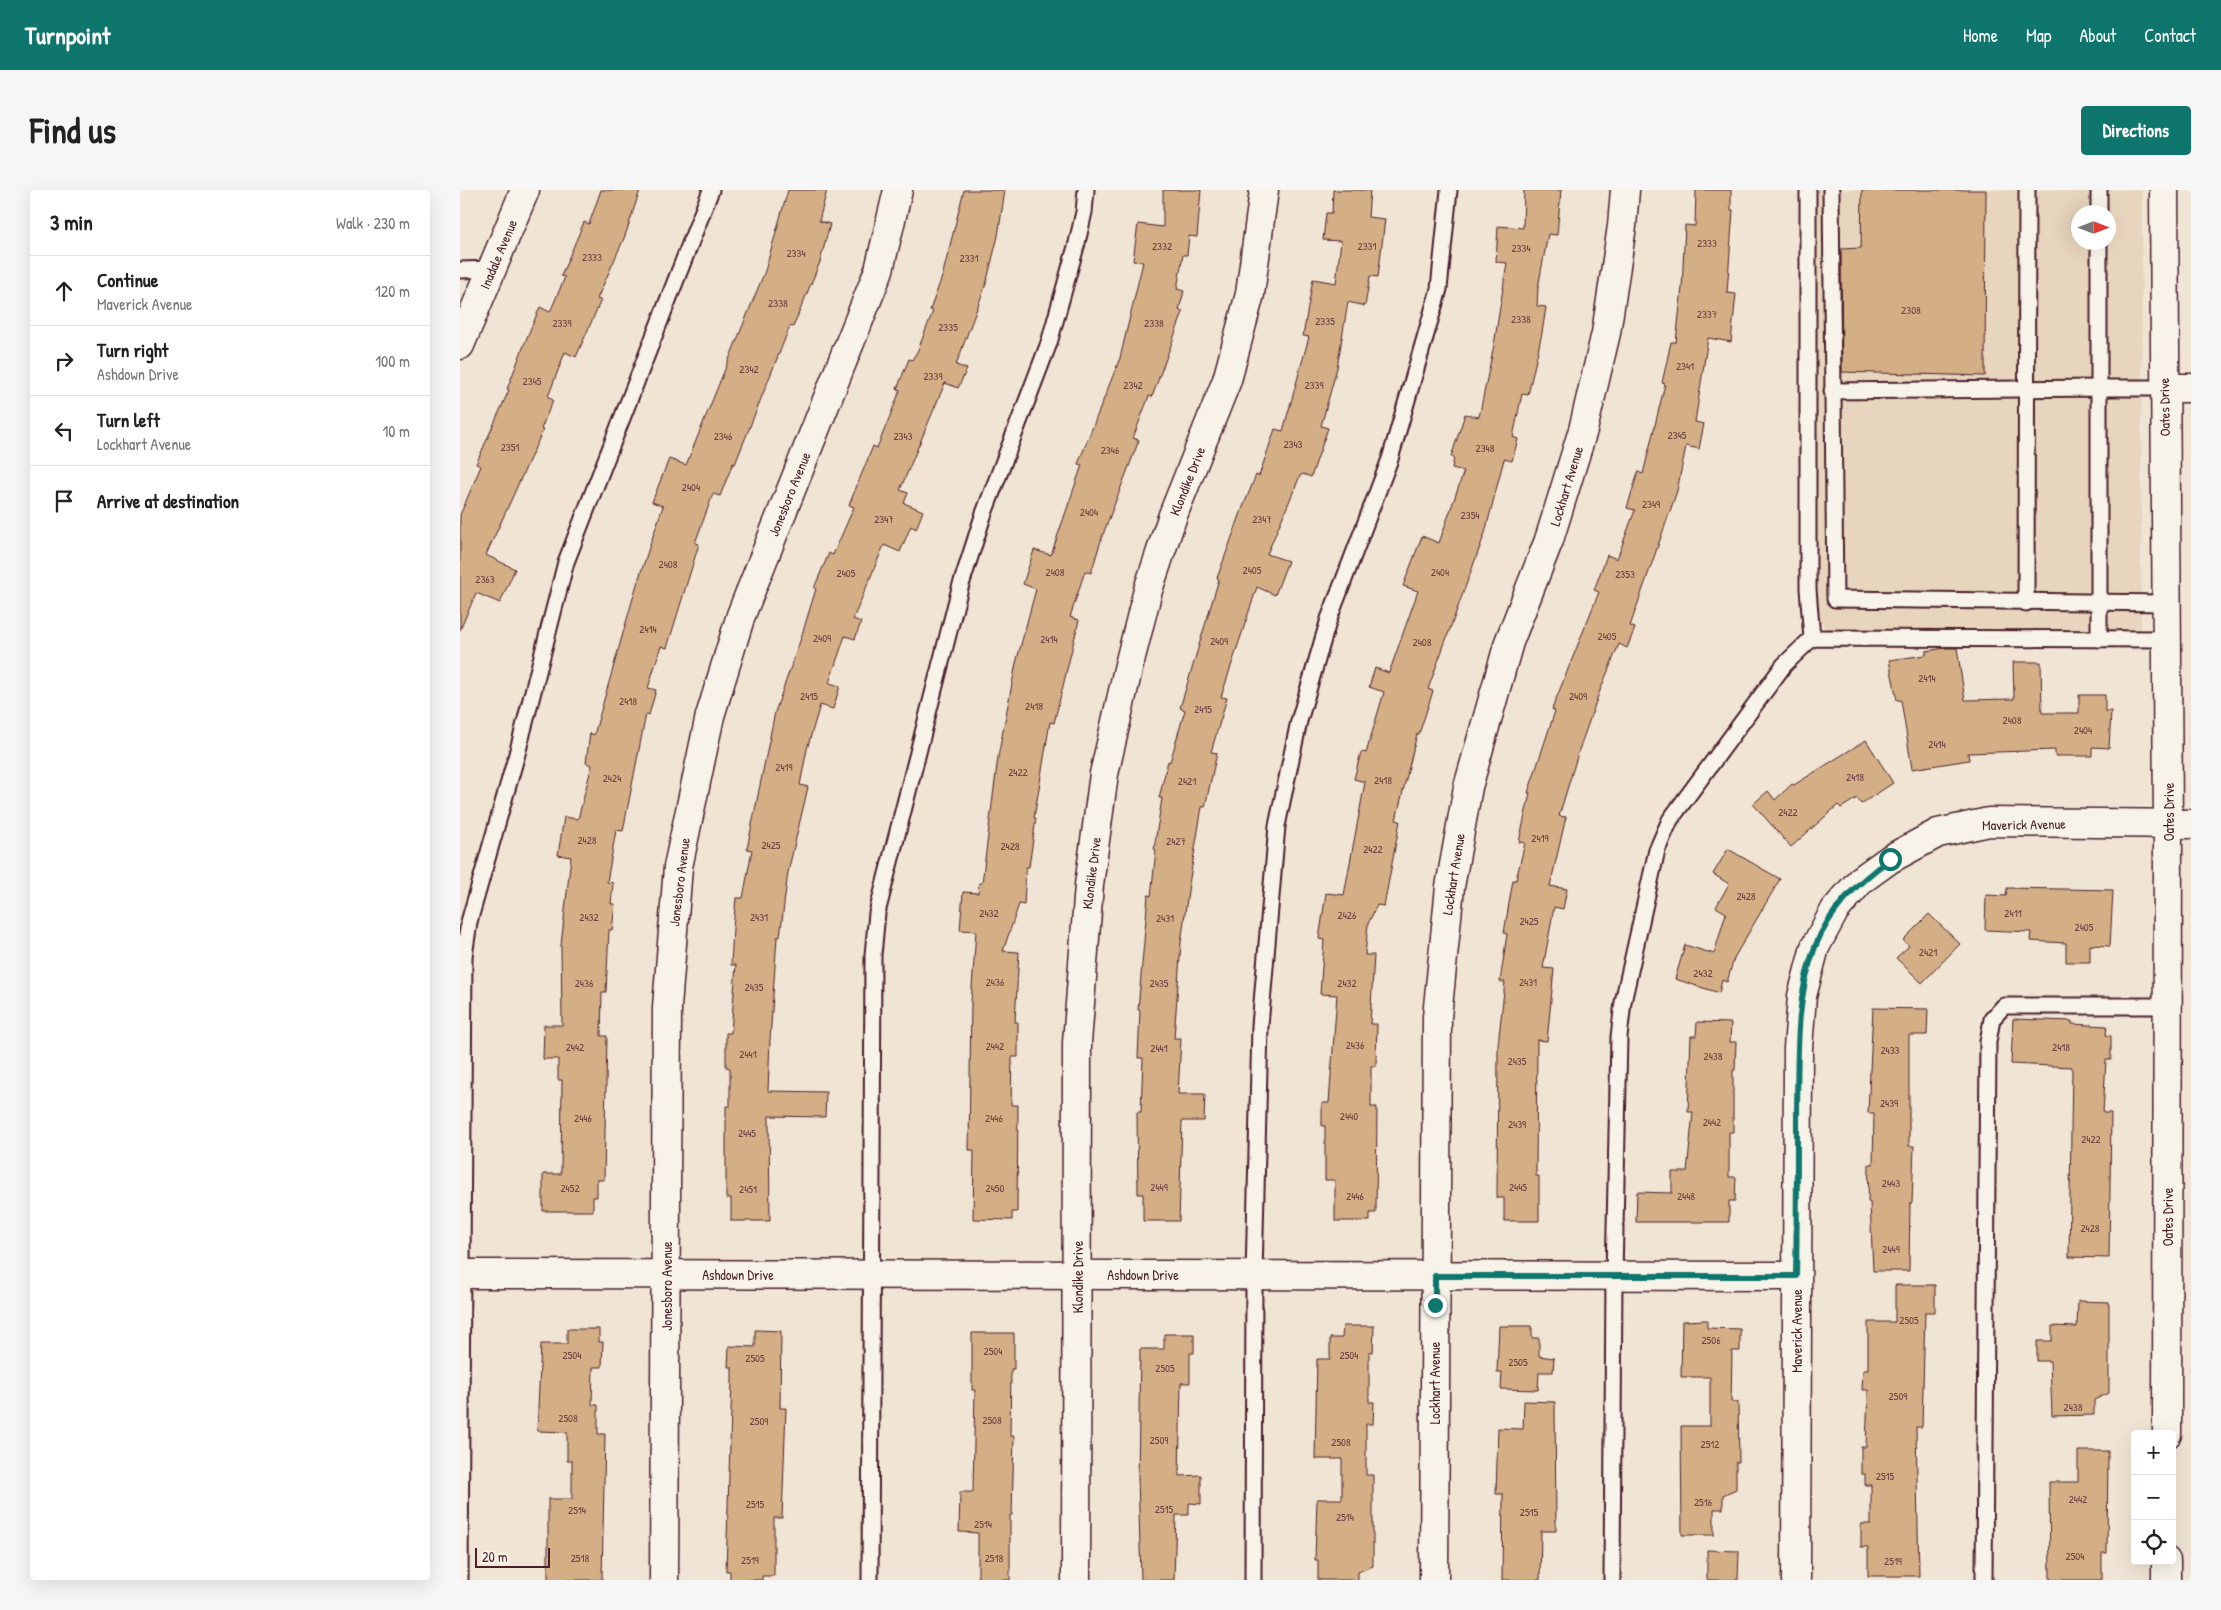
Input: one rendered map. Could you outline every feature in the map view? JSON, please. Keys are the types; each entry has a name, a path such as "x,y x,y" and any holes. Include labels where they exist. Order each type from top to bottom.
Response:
{"street":[{"name":"Inadale Avenue","path":"460,346 525,190"},
{"name":"Jonesboro Avenue","path":"664,1580 667,1007 678,867 710,716 741,615 879,270 898,190"},
{"name":"Klondike Drive","path":"1076,1580 1077,1043 1089,885 1104,774 1148,590 1173,515 1230,370 1250,294 1264,190"},
{"name":"Lockhart Avenue","path":"1434,1580 1437,1017 1450,887 1468,787 1509,642 1549,540 1583,430 1606,333 1622,226 1625,190"},
{"name":"Oates Drive","path":"2164,190 2166,639 2180,824 2168,1006 2166,1430"},
{"path":"2164,388 2191,388"},
{"name":"Maverick Avenue","path":"1796,1580 1798,1048 1802,996 1815,947 1835,910 1862,880 1890,859 1938,833 1989,822 2180,824"},
{"name":"Ashdown Drive","path":"461,1274 871,1275 1078,1273 1435,1276 1796,1276"},
{"path":"2166,1565 2166,1580"}],"lane":[{"path":"460,1580 464,956 470,922 517,754 566,562 711,190"},
{"path":"870,1580 873,955 877,913 960,588 983,516 1048,343 1077,243 1084,212 1086,190"},
{"path":"1253,1580 1254,1275 1260,1026 1277,826 1299,722 1329,619 1390,459 1439,290 1449,190"},
{"path":"1808,190 1808,589 1812,638"},
{"path":"1831,190 1834,599 2026,603 2166,603"},
{"path":"2026,603 2028,190"},
{"path":"2099,190 2099,205"},
{"path":"2099,250 2099,639"},
{"path":"460,270 492,269"},
{"path":"1832,391 2164,388"},
{"path":"1612,1580 1614,1276 1619,1037 1623,1002 1657,850 1670,820 1784,665 1812,638 2166,639"},
{"path":"1984,1580 1988,1042 1992,1019 2004,1006 2168,1006"}],"shaded area":[{"path":"1814,190 2142,190 2141,638 1832,638 1813,610"}],"building":[{"path":"601,190 640,190 625,236 597,299 601,300 576,357 565,352 548,397 553,400 541,429 543,430 486,555 515,569 500,603 476,593 460,630 460,515 481,466 476,464 509,390 507,389 540,307 550,312 565,277 561,276 584,222 589,224"},
{"path":"788,190 827,190 819,221 830,224 820,262 793,327 790,326 735,464 733,463 720,496 713,494 695,543 699,544 667,648 661,646 648,688 656,690 649,715 646,714 623,831 616,830 607,882 613,883 611,904 615,904 612,930 609,930 606,992 602,992 601,1036 607,1036 604,1180 597,1180 597,1197 593,1197 593,1211 543,1211 543,1174 561,1174 562,1080 558,1080 558,1059 543,1059 544,1025 562,1025 561,945 571,857 558,855 564,817 578,819 592,765 586,763 590,733 594,735 637,584 663,506 652,502 669,459 686,465 765,271"},
{"path":"964,190 1005,190 998,236 986,284 956,365 967,369 958,388 945,383 900,490 908,493 904,503 923,511 916,529 911,526 900,552 884,545 853,619 861,622 855,639 845,636 829,683 840,686 833,709 820,705 807,749 800,785 808,787 788,872 780,937 777,937 768,1091 826,1092 825,1117 769,1116 770,1221 731,1221 731,1198 726,1198 726,1106 730,1106 730,1068 726,1067 726,1033 731,1033 736,965 731,965 733,928 736,898 743,898 752,850 747,849 775,712 800,641 816,589 814,588 829,553 833,555 854,507 849,505 873,446 877,448 900,390 897,389 909,359 912,360 918,350 933,311 930,310 942,277"},
{"path":"1163,190 1201,190 1197,237 1189,236 1187,255 1183,255 1177,289 1184,291 1179,310 1183,312 1152,397 1149,396 1133,438 1139,440 1102,537 1091,573 1085,571 1070,617 1079,620 1054,723 1050,722 1034,818 1036,818 1029,867 1026,867 1024,905 1019,904 1003,951 1019,952 1015,1022 1018,1022 1018,1057 1012,1057 1011,1105 1018,1105 1017,1212 1012,1212 1012,1220 973,1219 974,1150 969,1150 971,1002 976,931 960,930 963,892 978,893 979,883 982,883 998,757 1016,663 1036,589 1023,584 1034,550 1051,555 1082,465 1078,464 1120,358 1143,262 1133,261 1138,224 1163,227"},
{"path":"1333,190 1370,190 1368,217 1385,219 1378,277 1370,276 1365,306 1348,302 1337,368 1321,426 1328,428 1311,477 1303,474 1300,476 1267,554 1288,561 1275,595 1257,587 1221,697 1227,698 1211,752 1217,753 1205,807 1202,807 1189,884 1181,943 1174,1038 1181,1038 1178,1094 1205,1094 1204,1121 1182,1121 1179,1221 1143,1221 1143,1194 1138,1194 1137,1112 1141,1112 1143,1058 1138,1058 1140,1010 1138,1010 1148,895 1151,896 1156,850 1154,849 1162,798 1159,798 1168,761 1170,762 1185,710 1180,708 1219,579 1217,578 1256,475 1259,476 1275,429 1283,431 1309,337 1303,336 1313,279 1336,283 1341,241 1323,240 1326,213 1332,213"},
{"path":"1524,190 1561,190 1557,235 1548,234 1538,288 1537,306 1546,307 1542,333 1528,395 1522,394 1513,437 1518,439 1512,461 1504,459 1485,533 1428,689 1433,691 1419,734 1417,734 1396,820 1400,821 1384,906 1377,905 1368,924 1365,955 1374,955 1370,1024 1377,1024 1376,1066 1371,1066 1371,1107 1377,1107 1376,1213 1370,1213 1370,1221 1335,1221 1335,1180 1325,1180 1325,1126 1322,1126 1322,1103 1329,1103 1337,995 1320,994 1324,940 1319,939 1326,893 1344,895 1365,782 1354,779 1361,752 1366,753 1384,692 1369,687 1375,668 1389,673 1418,591 1403,586 1422,536 1439,543 1464,471 1452,468 1454,458 1451,457 1465,414 1479,417 1494,345 1507,263 1496,262 1498,226 1523,228"},
{"path":"1696,190 1731,190 1731,210 1733,210 1727,293 1736,294 1731,342 1708,338 1695,422 1704,424 1699,449 1686,446 1677,491 1630,626 1635,628 1627,648 1619,644 1599,693 1559,816 1566,817 1550,886 1567,889 1563,909 1554,907 1543,968 1554,969 1547,1041 1537,1040 1536,1176 1539,1176 1539,1221 1504,1221 1504,1198 1497,1198 1498,1045 1505,982 1500,982 1507,934 1504,933 1513,880 1516,880 1525,843 1519,842 1530,793 1528,793 1555,711 1552,709 1599,592 1594,590 1607,555 1617,559 1635,510 1627,508 1638,472 1643,474 1665,384 1662,383 1671,342 1676,342 1682,288 1685,225 1695,226"},
{"path":"1862,190 1986,190 1985,376 1842,372 1841,249 1861,248"},
{"path":"1957,648 1965,700 2014,699 2013,662 2041,662 2042,713 2079,713 2079,695 2105,695 2105,711 2111,711 2109,748 2092,747 2092,756 2055,756 2055,750 1968,753 1969,760 1912,769 1901,700 1897,700 1889,660 1926,655 1926,651"},
{"path":"1866,740 1893,783 1861,804 1857,798 1841,808 1838,805 1791,847 1753,804 1768,791 1775,800 1792,784 1794,785"},
{"path":"1728,849 1780,879 1734,958 1727,982 1722,980 1719,993 1675,979 1685,945 1714,954 1726,913 1716,907 1729,884 1713,874"},
{"path":"2007,888 2113,890 2110,946 2090,945 2090,962 2066,962 2066,943 2030,941 2031,932 1985,930 1986,895 2006,896"},
{"path":"1929,914 1960,944 1922,983 1896,958 1909,946 1903,940"},
{"path":"1873,1008 1928,1009 1927,1035 1909,1035 1909,1146 1914,1146 1912,1203 1910,1203 1909,1271 1873,1271 1870,1202 1868,1202 1869,1164 1873,1164 1874,1113 1868,1113"},
{"path":"2013,1019 2072,1021 2072,1024 2107,1026 2106,1035 2111,1036 2111,1060 2106,1060 2103,1113 2111,1113 2109,1258 2069,1257 2072,1067 2011,1064"},
{"path":"1697,1022 1731,1023 1730,1042 1736,1042 1735,1070 1733,1070 1733,1132 1729,1132 1729,1177 1736,1177 1735,1201 1729,1201 1729,1222 1636,1222 1637,1192 1672,1193 1672,1172 1687,1172 1693,1112 1688,1112 1691,1036 1696,1036"},
{"path":"1895,1285 1935,1285 1935,1312 1925,1312 1922,1427 1916,1427 1919,1576 1868,1576 1868,1547 1861,1547 1861,1524 1871,1524 1871,1485 1865,1485 1865,1474 1861,1474 1861,1447 1866,1447 1868,1390 1862,1390 1863,1370 1868,1370 1868,1322 1895,1322"},
{"path":"2078,1301 2109,1302 2109,1393 2094,1400 2094,1415 2052,1416 2050,1361 2037,1361 2037,1341 2052,1341 2052,1326 2077,1327"},
{"path":"1707,1320 1707,1328 1740,1329 1740,1351 1732,1351 1731,1402 1738,1402 1739,1462 1736,1462 1736,1489 1723,1495 1723,1509 1714,1509 1714,1535 1682,1535 1681,1426 1710,1426 1710,1377 1681,1377 1682,1321"},
{"path":"1343,1326 1374,1326 1373,1352 1369,1352 1369,1402 1374,1402 1373,1424 1366,1424 1366,1475 1373,1475 1373,1566 1358,1572 1358,1580 1318,1580 1318,1560 1315,1560 1317,1499 1342,1499 1342,1459 1315,1459 1317,1359 1330,1359 1330,1338 1342,1338"},
{"path":"1499,1326 1532,1326 1532,1338 1539,1338 1539,1356 1554,1358 1553,1372 1539,1372 1538,1390 1501,1389 1502,1372 1497,1372"},
{"path":"567,1329 599,1329 599,1342 603,1342 602,1367 593,1367 592,1405 598,1405 598,1434 605,1434 602,1580 548,1580 548,1499 572,1499 572,1461 567,1461 567,1432 537,1431 541,1344 567,1344"},
{"path":"755,1330 781,1331 780,1408 786,1408 782,1518 774,1518 774,1576 762,1576 762,1580 730,1580 730,1571 726,1571 732,1379 732,1367 728,1367 729,1346 755,1347"},
{"path":"972,1333 1014,1333 1014,1369 1011,1369 1010,1436 1014,1436 1012,1515 1010,1515 1010,1580 978,1580 978,1533 959,1532 960,1492 973,1492 975,1390 972,1390"},
{"path":"1164,1334 1194,1334 1194,1353 1190,1353 1190,1383 1181,1383 1179,1476 1201,1475 1201,1504 1189,1503 1189,1515 1176,1515 1174,1580 1141,1580 1138,1477 1140,1349 1164,1349"},
{"path":"1524,1401 1555,1402 1556,1531 1541,1531 1540,1580 1502,1580 1503,1494 1496,1494 1498,1428 1523,1429"},
{"path":"2078,1451 2108,1451 2107,1553 2102,1553 2102,1580 2050,1580 2049,1482 2078,1482"},
{"path":"1707,1550 1739,1551 1738,1580 1707,1580"}],"route":[{"path":"1435,1305 1435,1276 1796,1276 1798,1048 1802,996 1815,947 1835,910 1862,880 1890,859"}]}
